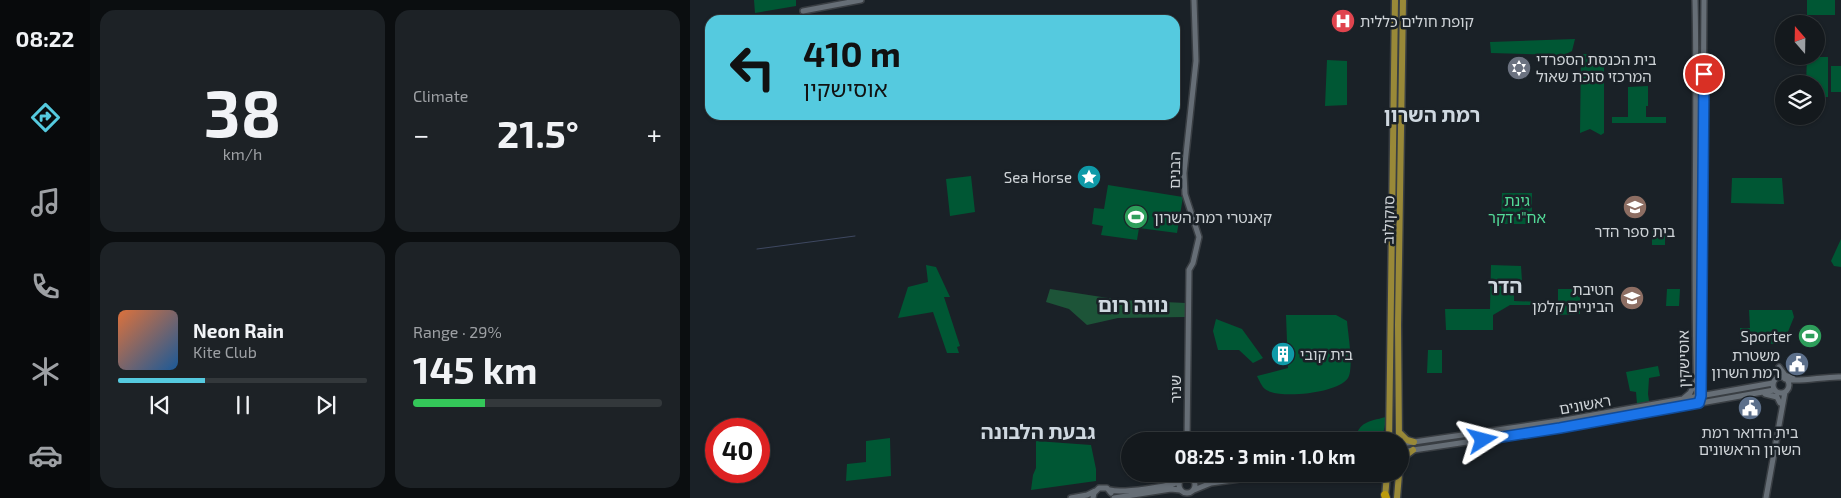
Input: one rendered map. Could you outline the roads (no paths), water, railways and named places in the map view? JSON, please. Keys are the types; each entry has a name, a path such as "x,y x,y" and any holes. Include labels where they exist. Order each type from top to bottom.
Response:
{"main road":[{"name":"סוקולוב","path":"1389,432 1395,0"},
{"name":"סוקולוב","path":"1399,432 1398,325 1403,0"},
{"path":"1409,441 1414,442"},
{"path":"1409,453 1413,450"},
{"path":"1386,497 1387,482"},
{"path":"1397,498 1398,482"}],"street":[{"path":"803,10 861,0"},
{"name":"הבנים","path":"1188,337 1189,270 1193,263 1199,237 1185,194 1184,173 1196,61 1194,0"},
{"name":"אוסישקין","path":"1695,0 1697,90 1694,248 1696,380 1699,397"},
{"name":"אוסישקין","path":"1699,403 1704,0"},
{"path":"1694,248 1702,256"},
{"name":"שניר","path":"1187,432 1188,337"},
{"path":"1779,367 1785,375 1801,380"},
{"path":"1787,390 1790,385 1801,380 1814,377 1841,377"},
{"path":"1782,410 1773,383 1778,378 1801,380"},
{"path":"1766,498 1787,390 1788,383 1785,379"},
{"path":"1680,400 1690,393 1696,380"},
{"name":"ראשונים","path":"1409,442 1559,421 1773,383"},
{"path":"1776,391 1787,390"},
{"name":"ראשונים","path":"1409,451 1560,428 1776,391"},
{"path":"1755,394 1772,395 1778,398 1780,403"},
{"path":"1071,498 1087,495 1102,487 1122,491 1177,482"},
{"path":"1180,482 1180,490"},
{"path":"1194,482 1194,490"},
{"path":"1110,490 1113,498 1171,489 1180,490 1187,494 1211,483 1218,482"},
{"path":"1094,498 1096,491"}],"waterway":[{"path":"757,249 855,236"}],"place":[{"name":"קופת חולים כללית","path":"1343,21"},
{"name":"בית הכנסת הספרדי המרכזי סוכת שאול","path":"1519,68"},
{"name":"Sea Horse","path":"1089,177"},
{"name":"בית ספר הדר","path":"1635,207"},
{"name":"קאנטרי רמת השרון","path":"1136,217"},
{"name":"חטיבת הביניים קלמן","path":"1632,298"},
{"name":"Sporter","path":"1810,336"},
{"name":"בית קובי","path":"1283,354"},
{"name":"משטרת רמת השרון","path":"1797,364"},
{"name":"בית הדואר רמת השרון הראשונים","path":"1750,408"}],"district":[{"name":"רמת השרון","path":"1432,114"},
{"name":"הדר","path":"1505,285"},
{"name":"נווה רום","path":"1133,304"},
{"name":"גבעת הלבונה","path":"1038,431"}],"park label":[{"name":"גינת אח\"י דקר","path":"1517,208"}]}
